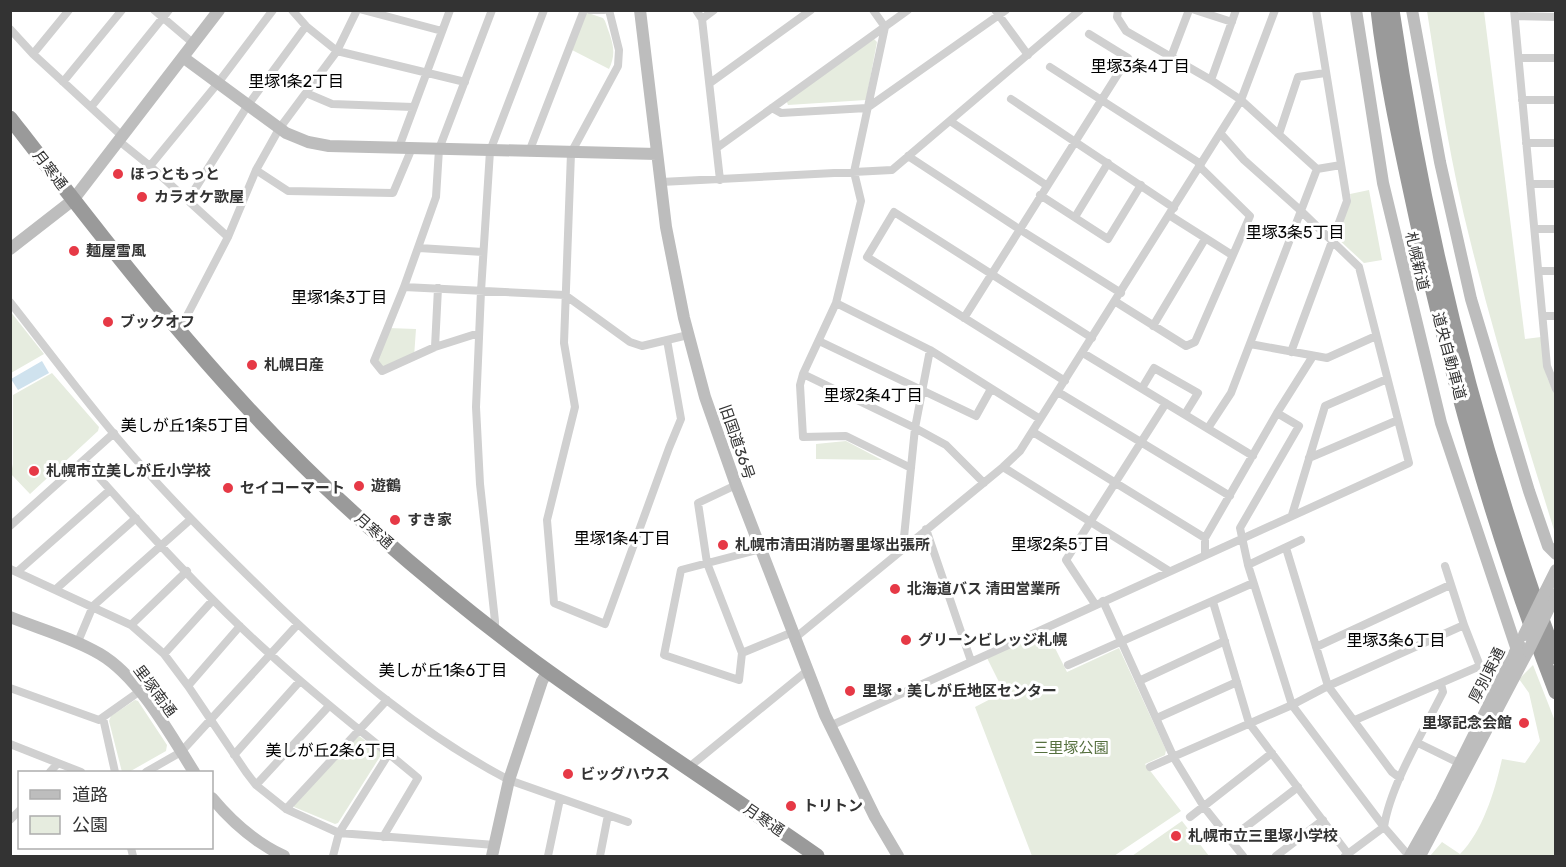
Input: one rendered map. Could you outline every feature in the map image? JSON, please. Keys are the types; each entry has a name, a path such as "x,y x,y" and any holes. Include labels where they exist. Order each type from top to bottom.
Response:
{"highway":[{"name":"道央自動車道","path":"1378,10 1393,110 1440,324 1488,498 1535,639 1556,692"},
{"name":"道央自動車道","path":"1392,10 1406,108 1450,311 1501,497 1542,624 1556,657"},
{"name":"月寒通","path":"10,118 179,331 257,419 374,532 495,631 548,671 818,856"}],"street":[{"path":"33,54 69,10"},
{"path":"63,82 122,10"},
{"path":"154,10 166,14 194,44"},
{"path":"10,249 73,200 219,10"},
{"path":"150,166 218,83 273,10"},
{"path":"292,10 306,26 337,51 465,82"},
{"path":"179,331 228,237 256,171 279,129 337,51 357,10"},
{"path":"363,10 442,31"},
{"path":"399,147 450,10"},
{"path":"479,333 382,370 374,361 419,248 436,197 440,149 492,10"},
{"path":"495,631 480,484 476,407 490,151 544,10"},
{"path":"529,152 584,10"},
{"path":"590,10 605,11 619,50 618,66 571,153 564,344 574,407 547,520 554,603 605,624 681,419 667,340"},
{"name":"旧国道36号","path":"640,10 671,255 688,335 705,397 736,485 830,726 875,817 898,856"},
{"path":"696,10 702,19 720,180"},
{"path":"702,19 714,10"},
{"path":"710,83 811,10"},
{"path":"873,10 885,27 854,172 861,201 836,303 803,375 801,385 803,437 846,436 911,468"},
{"path":"718,147 908,10"},
{"path":"661,182 892,170 1080,10"},
{"path":"1118,10 1117,17 1126,31 1241,100 1317,169"},
{"path":"1171,57 1189,10"},
{"path":"1195,10 1232,22"},
{"path":"1211,80 1236,10"},
{"path":"742,653 794,635 984,483 1020,451 1116,302 1241,100 1275,10"},
{"path":"1291,352 1347,201 1316,10"},
{"name":"札幌新道","path":"1356,10 1383,183 1441,423 1523,650"},
{"path":"1412,10 1440,162 1471,299 1529,491 1548,546 1556,554"},
{"path":"772,108 781,114 867,108 1000,12 1028,56"},
{"path":"1556,17 1514,13 1547,366 1556,389"},
{"path":"91,107 166,14"},
{"path":"188,200 248,105 306,26"},
{"path":"10,29 121,139 228,237"},
{"path":"964,318 1128,58 1089,34"},
{"path":"184,58 279,129 308,142 329,146 657,154"},
{"path":"1518,58 1556,58"},
{"path":"1050,67 1200,165 1250,216 1195,342 1186,346 1116,302"},
{"path":"1279,134 1299,77 1325,73"},
{"path":"306,93 332,104 413,107"},
{"path":"1011,99 1141,185 1205,239 1232,255"},
{"path":"1522,100 1556,100"},
{"path":"950,121 1046,185"},
{"path":"830,726 1409,463 1359,267 1244,160 1221,134"},
{"path":"1526,143 1556,143"},
{"path":"256,171 288,191 393,193 412,148"},
{"path":"908,156 1121,293"},
{"path":"1075,217 1108,163"},
{"path":"1317,169 1341,165"},
{"path":"1208,428 1231,393 1317,169"},
{"path":"1530,184 1556,184"},
{"path":"1040,195 1108,239 1141,185"},
{"path":"1065,381 867,257 894,212 1092,338"},
{"path":"1535,229 1556,229"},
{"path":"1153,326 1205,239"},
{"path":"419,248 483,252"},
{"path":"1539,272 1556,271"},
{"path":"404,286 566,295 630,342 642,346 688,335"},
{"path":"435,348 438,288"},
{"path":"10,302 114,433 191,519 298,624 387,700 439,740 509,780 628,822"},
{"path":"836,303 930,350 1040,419"},
{"path":"1543,316 1556,316"},
{"path":"1250,344 1327,358 1376,336"},
{"path":"819,341 976,416 991,388"},
{"path":"906,545 904,537 915,428 930,350"},
{"path":"1083,353 1253,456"},
{"path":"1205,555 1205,538 1277,413 1313,356"},
{"path":"1142,388 1154,368 1198,393 1185,414"},
{"path":"803,375 946,445 984,483"},
{"path":"1292,515 1325,406 1387,379"},
{"path":"1058,392 1230,496"},
{"path":"1166,403 1066,560 1099,602 1121,642 1174,758 1204,807 1243,856"},
{"path":"1277,413 1299,426 1240,528 1253,583 1292,705 1384,827 1409,856"},
{"path":"1309,458 1398,420"},
{"path":"1033,432 1205,538"},
{"path":"10,526 114,433"},
{"path":"84,460 136,519 240,626 329,706 418,778 383,837"},
{"path":"1003,467 1169,571"},
{"path":"736,485 698,503 707,563 742,653 739,680 664,655 681,570 707,563 761,549"},
{"path":"110,490 14,571 131,624 164,654 256,785 286,809 339,832 493,851 509,780 542,681 548,671"},
{"path":"56,589 136,519"},
{"path":"77,644 93,606 191,519"},
{"path":"926,529 971,661"},
{"path":"1248,565 1301,540"},
{"path":"1286,548 1328,686 1392,772 1400,778"},
{"path":"1445,566 1464,625 1487,683 1501,694"},
{"name":"厚別東通","path":"1420,856 1550,597 1556,570"},
{"path":"131,624 187,571"},
{"path":"1068,665 1253,583"},
{"path":"1316,647 1450,585"},
{"name":"厚別東通","path":"1523,650 1524,635 1550,597"},
{"path":"164,654 213,600"},
{"path":"1213,602 1249,723 1323,820 1346,855 1384,827 1400,778 1443,692 1441,684"},
{"name":"里塚南通","path":"10,617 100,654 122,670 140,691 193,771"},
{"path":"148,771 181,752 298,624"},
{"path":"1150,767 1292,705 1328,686 1464,625"},
{"path":"188,686 240,626"},
{"path":"1139,681 1224,641"},
{"path":"1355,720 1480,666"},
{"path":"688,768 808,670"},
{"path":"234,755 300,681"},
{"path":"1157,718 1237,682"},
{"path":"10,688 99,720 140,691"},
{"path":"286,809 387,700"},
{"path":"256,785 329,706"},
{"path":"103,718 116,771"},
{"path":"1418,743 1464,765"},
{"path":"12,747 78,771"},
{"path":"1190,818 1272,753"},
{"path":"333,856 339,832 388,755"},
{"path":"51,771 58,763"},
{"name":"厚別東通","path":"1409,856 1464,765"},
{"path":"1230,839 1298,787"},
{"path":"213,799 226,815 252,837 284,856"},
{"path":"548,856 560,799"},
{"path":"600,856 608,815"},
{"path":"1276,856 1323,820"}],"green space":[{"path":"1427,11 1484,11 1525,339 1541,337 1547,377 1555,395 1555,533 1500,353 1464,215 1446,128"},
{"path":"585,14 603,18 605,21 613,51 609,69 572,50"},
{"path":"874,39 877,42 866,100 788,105 786,100"},
{"path":"1369,190 1382,260 1364,263 1336,237 1351,199 1350,194"},
{"path":"10,311 44,354 11,373 10,373"},
{"path":"388,328 416,329 414,357 382,371 374,361"},
{"name":"札幌市立美しが丘小学校","path":"52,373 99,427 98,431 30,494 11,474 13,395"},
{"path":"846,441 882,460 816,459 816,444"},
{"name":"三里塚公園","path":"1046,630 1067,672 1119,648 1166,750 1165,755 1145,764 1181,811 1114,856 1032,856 975,707 1004,692 987,658"},
{"path":"1533,665 1555,721 1555,856 1430,856 1442,842 1460,854 1482,822 1492,797 1502,759 1525,763 1540,741 1529,693 1519,679"},
{"path":"135,700 138,701 167,745 166,751 131,771 122,771 109,721 111,716"},
{"path":"359,736 381,752 381,755 338,823 335,824 294,807 294,804"},
{"name":"札幌市立三里塚小学校","path":"1182,821 1209,856 1132,856"}],"water":[{"path":"42,361 49,373 18,390 11,379"}],"place":[{"name":"ほっともっと","path":"118,174"},
{"name":"カラオケ歌屋","path":"142,197"},
{"name":"麺屋雪風","path":"74,251"},
{"name":"ブックオフ","path":"108,322"},
{"name":"札幌日産","path":"252,365"},
{"name":"札幌市立美しが丘小学校","path":"34,471"},
{"name":"遊鶴","path":"359,486"},
{"name":"セイコーマート","path":"228,488"},
{"name":"すき家","path":"395,520"},
{"name":"札幌市清田消防署里塚出張所","path":"723,545"},
{"name":"北海道バス 清田営業所","path":"895,589"},
{"name":"グリーンビレッジ札幌","path":"906,640"},
{"name":"里塚・美しが丘地区センター","path":"850,691"},
{"name":"里塚記念会館","path":"1524,723"},
{"name":"ビッグハウス","path":"568,774"},
{"name":"トリトン","path":"791,806"},
{"name":"札幌市立三里塚小学校","path":"1176,836"}],"district":[{"name":"里塚3条4丁目","path":"1140,66"},
{"name":"里塚1条2丁目","path":"296,81"},
{"name":"里塚3条5丁目","path":"1295,232"},
{"name":"里塚1条3丁目","path":"339,297"},
{"name":"里塚2条4丁目","path":"873,395"},
{"name":"美しが丘1条5丁目","path":"185,425"},
{"name":"里塚1条4丁目","path":"622,538"},
{"name":"里塚2条5丁目","path":"1060,544"},
{"name":"里塚3条6丁目","path":"1396,640"},
{"name":"美しが丘1条6丁目","path":"443,670"},
{"name":"美しが丘2条6丁目","path":"331,750"}]}
